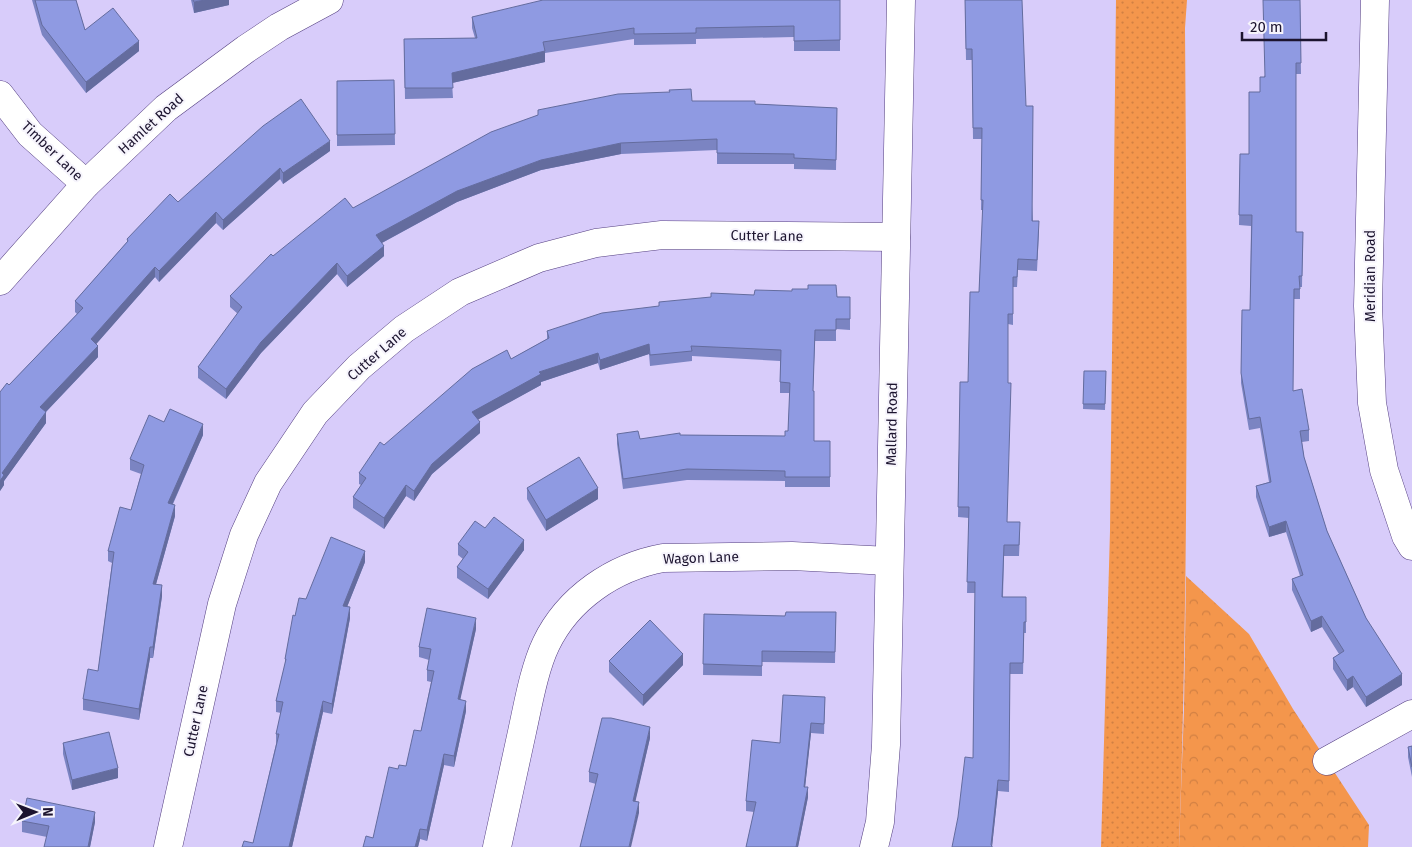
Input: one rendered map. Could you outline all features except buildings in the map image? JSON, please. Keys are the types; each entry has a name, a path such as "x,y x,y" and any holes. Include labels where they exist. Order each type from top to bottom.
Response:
{"street":[{"name":"Mallard Road","path":"874,847 880,822 886,745 901,0"},
{"name":"Meridian Road","path":"1375,0 1368,306 1372,403 1384,470 1406,536 1412,546"},
{"name":"Hamlet Road","path":"0,281 86,184 166,108 246,48 318,2"},
{"name":"Timber Lane","path":"0,95 30,134 86,184"},
{"name":"Cutter Lane","path":"168,847 222,604 244,534 268,483 278,467 316,413 359,366 404,329 460,292 539,258 596,243 662,235 896,237"},
{"name":"Wagon Lane","path":"497,847 533,685 545,645 557,626 582,596 607,578 643,562 663,558 792,556 889,561"},
{"path":"1327,761 1412,714"}],"green space":[{"path":"1116,0 1187,0 1185,28 1186,540 1179,847 1101,847 1110,531"},
{"path":"1186,576 1249,634 1293,709 1369,825 1368,847 1179,847"}]}
